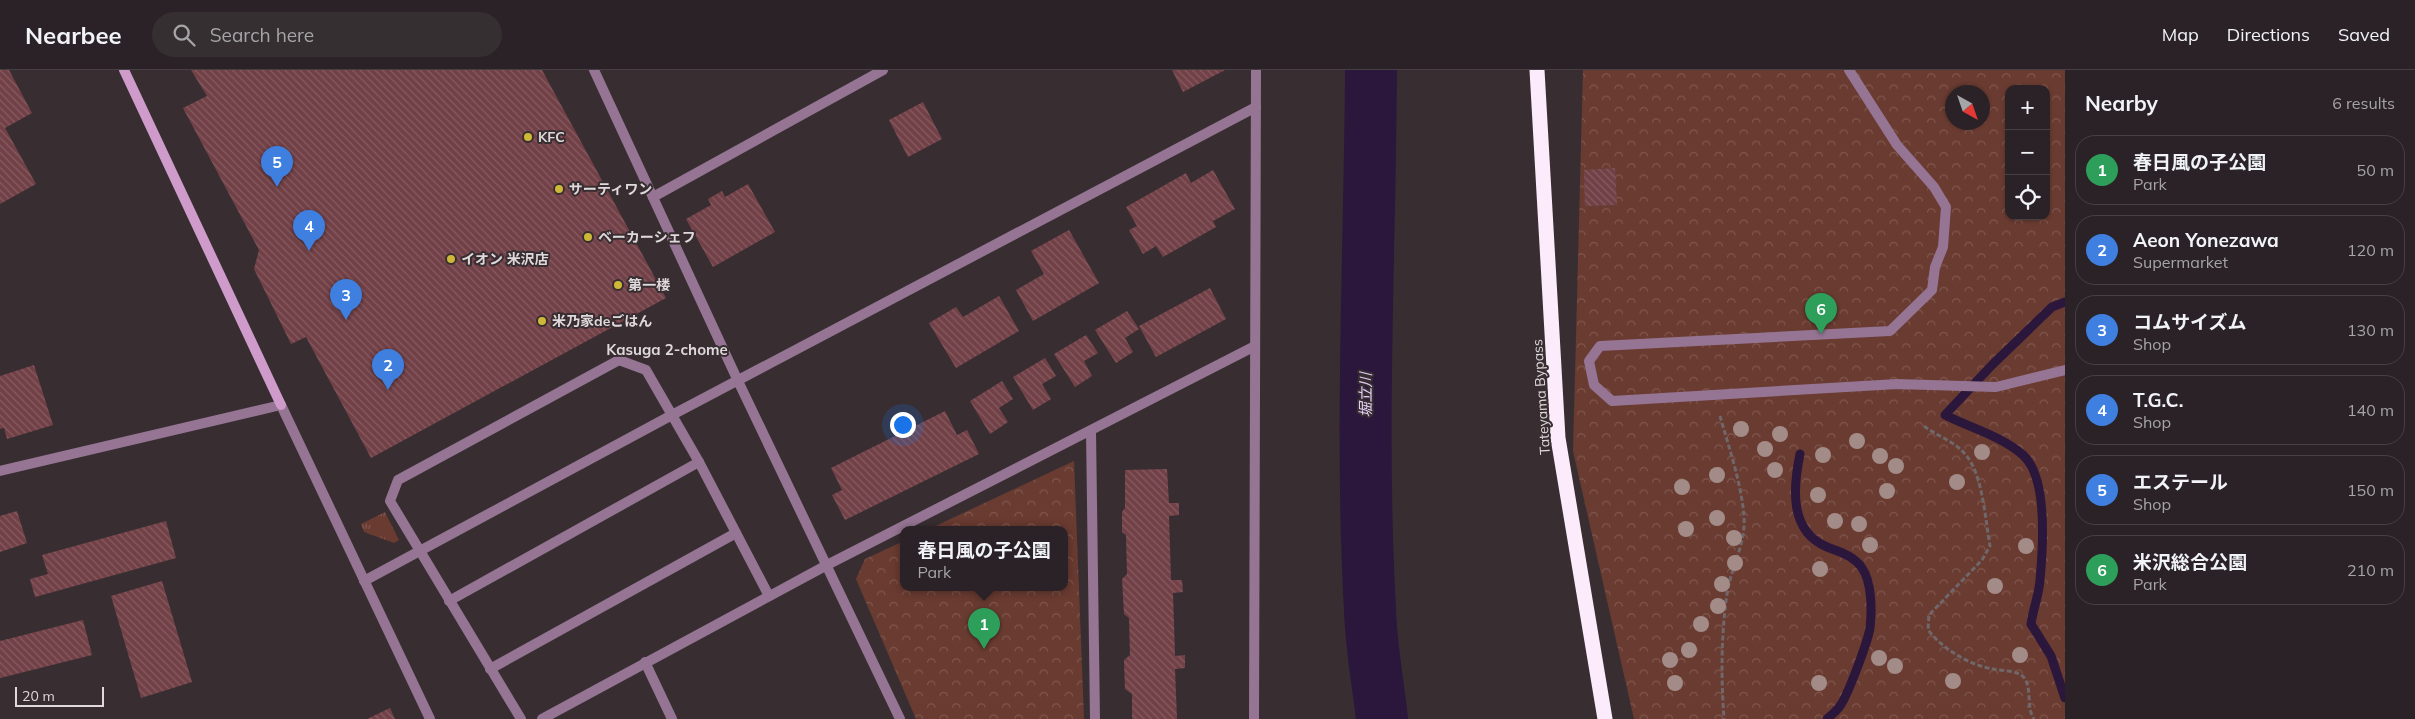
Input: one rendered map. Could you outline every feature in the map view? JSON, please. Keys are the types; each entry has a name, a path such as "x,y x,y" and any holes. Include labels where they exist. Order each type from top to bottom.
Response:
{"highway":[{"name":"Tateyama Bypass","path":"1537,70 1558,438 1605,719"}],"street":[{"path":"124,70 430,719"},
{"path":"594,70 738,381 900,719"},
{"path":"653,197 883,70"},
{"path":"1254,719 1256,70"},
{"path":"1849,70 1897,145 1934,187 1946,207 1942,247 1932,290 1890,330 1600,346 1589,361 1594,385 1612,401 1897,384 1996,387 2065,370"},
{"path":"364,581 672,415 1256,107"},
{"path":"903,526 1256,346"},
{"path":"521,719 390,501 398,480 619,360 646,370 699,462 769,596"},
{"path":"0,471 281,405"},
{"path":"1091,430 1095,719"},
{"path":"450,601 699,462"},
{"path":"542,719 645,662 900,528"},
{"path":"490,668 736,533"},
{"path":"645,662 672,719"}],"path":[{"path":"1720,416 1740,492 1744,517 1741,547 1727,592 1720,676 1724,719"},
{"path":"1924,426 1951,442 1965,454 1976,470 1990,546 1982,560 1929,615 1928,630 1938,643 1959,655 1986,668 2020,674 2026,679 2029,712 2034,719"}],"green space":[{"path":"1583,70 2065,70 2065,719 1634,719 1573,451"},
{"path":"1074,461 1084,719 916,719 856,579 865,559 900,543 900,591 1068,591 1068,526 936,526"},
{"path":"385,512 399,540 394,543 364,532 361,524"}],"building":[{"path":"0,70 9,70 32,113 5,128 36,184 0,204"},
{"name":"イオン 米沢店","path":"191,70 542,70 666,298 371,458 306,337 291,344 254,269 259,250 183,108 207,96"},
{"path":"1172,70 1225,70 1183,92"},
{"path":"923,102 942,139 908,157 889,120"},
{"path":"1615,168 1617,205 1585,206 1584,170"},
{"path":"1213,170 1235,209 1213,221 1216,227 1163,257 1156,246 1143,254 1129,230 1137,226 1126,207 1186,173 1191,183"},
{"path":"748,184 775,232 713,267 686,219 711,205 708,199 722,191 725,197"},
{"path":"1069,230 1099,283 1033,321 1016,290 1044,274 1031,251"},
{"path":"1210,288 1226,319 1156,357 1139,326"},
{"path":"999,296 1019,331 956,368 929,323 956,307 963,317"},
{"path":"1127,311 1139,329 1125,338 1133,352 1116,363 1095,330"},
{"path":"1086,335 1098,353 1084,361 1092,376 1075,387 1054,354"},
{"path":"1045,358 1056,376 1042,384 1051,399 1033,410 1013,377"},
{"path":"34,365 53,425 7,439 4,428 0,429 0,376"},
{"path":"1002,381 1013,399 999,408 1008,422 990,434 970,401"},
{"path":"945,411 957,435 967,430 979,454 845,520 832,495 842,490 831,468"},
{"path":"1167,469 1169,503 1179,503 1179,515 1169,516 1171,580 1182,580 1183,592 1173,593 1175,656 1185,655 1185,668 1175,669 1177,719 1132,719 1132,694 1125,689 1124,660 1130,655 1129,618 1124,614 1122,579 1127,574 1126,535 1122,532 1122,512 1125,508 1125,470"},
{"path":"17,511 27,543 0,552 0,516"},
{"path":"166,521 176,558 35,597 30,579 48,574 42,555"},
{"path":"162,581 192,682 141,698 111,596"},
{"path":"83,620 92,655 0,678 0,641"},
{"path":"390,708 395,719 367,719"}],"waterway":[{"name":"堀立川","path":"1371,70 1366,340 1367,542 1373,651 1382,719"},
{"path":"2065,302 2052,307 1992,365 1945,415 2014,448 2031,465 2037,479 2043,532 2039,586 2031,624 2051,656 2065,698"},
{"path":"1800,454 1795,494 1800,520 1815,540 1846,555 1859,564 1868,581 1870,597 1870,628 1862,655 1844,700 1827,719"}],"place":[{"name":"KFC","path":"528,137"},
{"name":"エステール","path":"277,187"},
{"name":"サーティワン","path":"559,189"},
{"name":"ベーカーシェフ","path":"588,237"},
{"name":"T.G.C.","path":"309,251"},
{"name":"イオン 米沢店","path":"451,259"},
{"name":"第一楼","path":"618,285"},
{"name":"コムサイズム","path":"346,320"},
{"name":"米乃家deごはん","path":"542,321"},
{"name":"米沢総合公園","path":"1821,334"},
{"name":"Aeon Yonezawa","path":"388,390"},
{"name":"春日風の子公園","path":"984,649"}],"district":[{"name":"Kasuga 2-chome","path":"667,350"}]}
